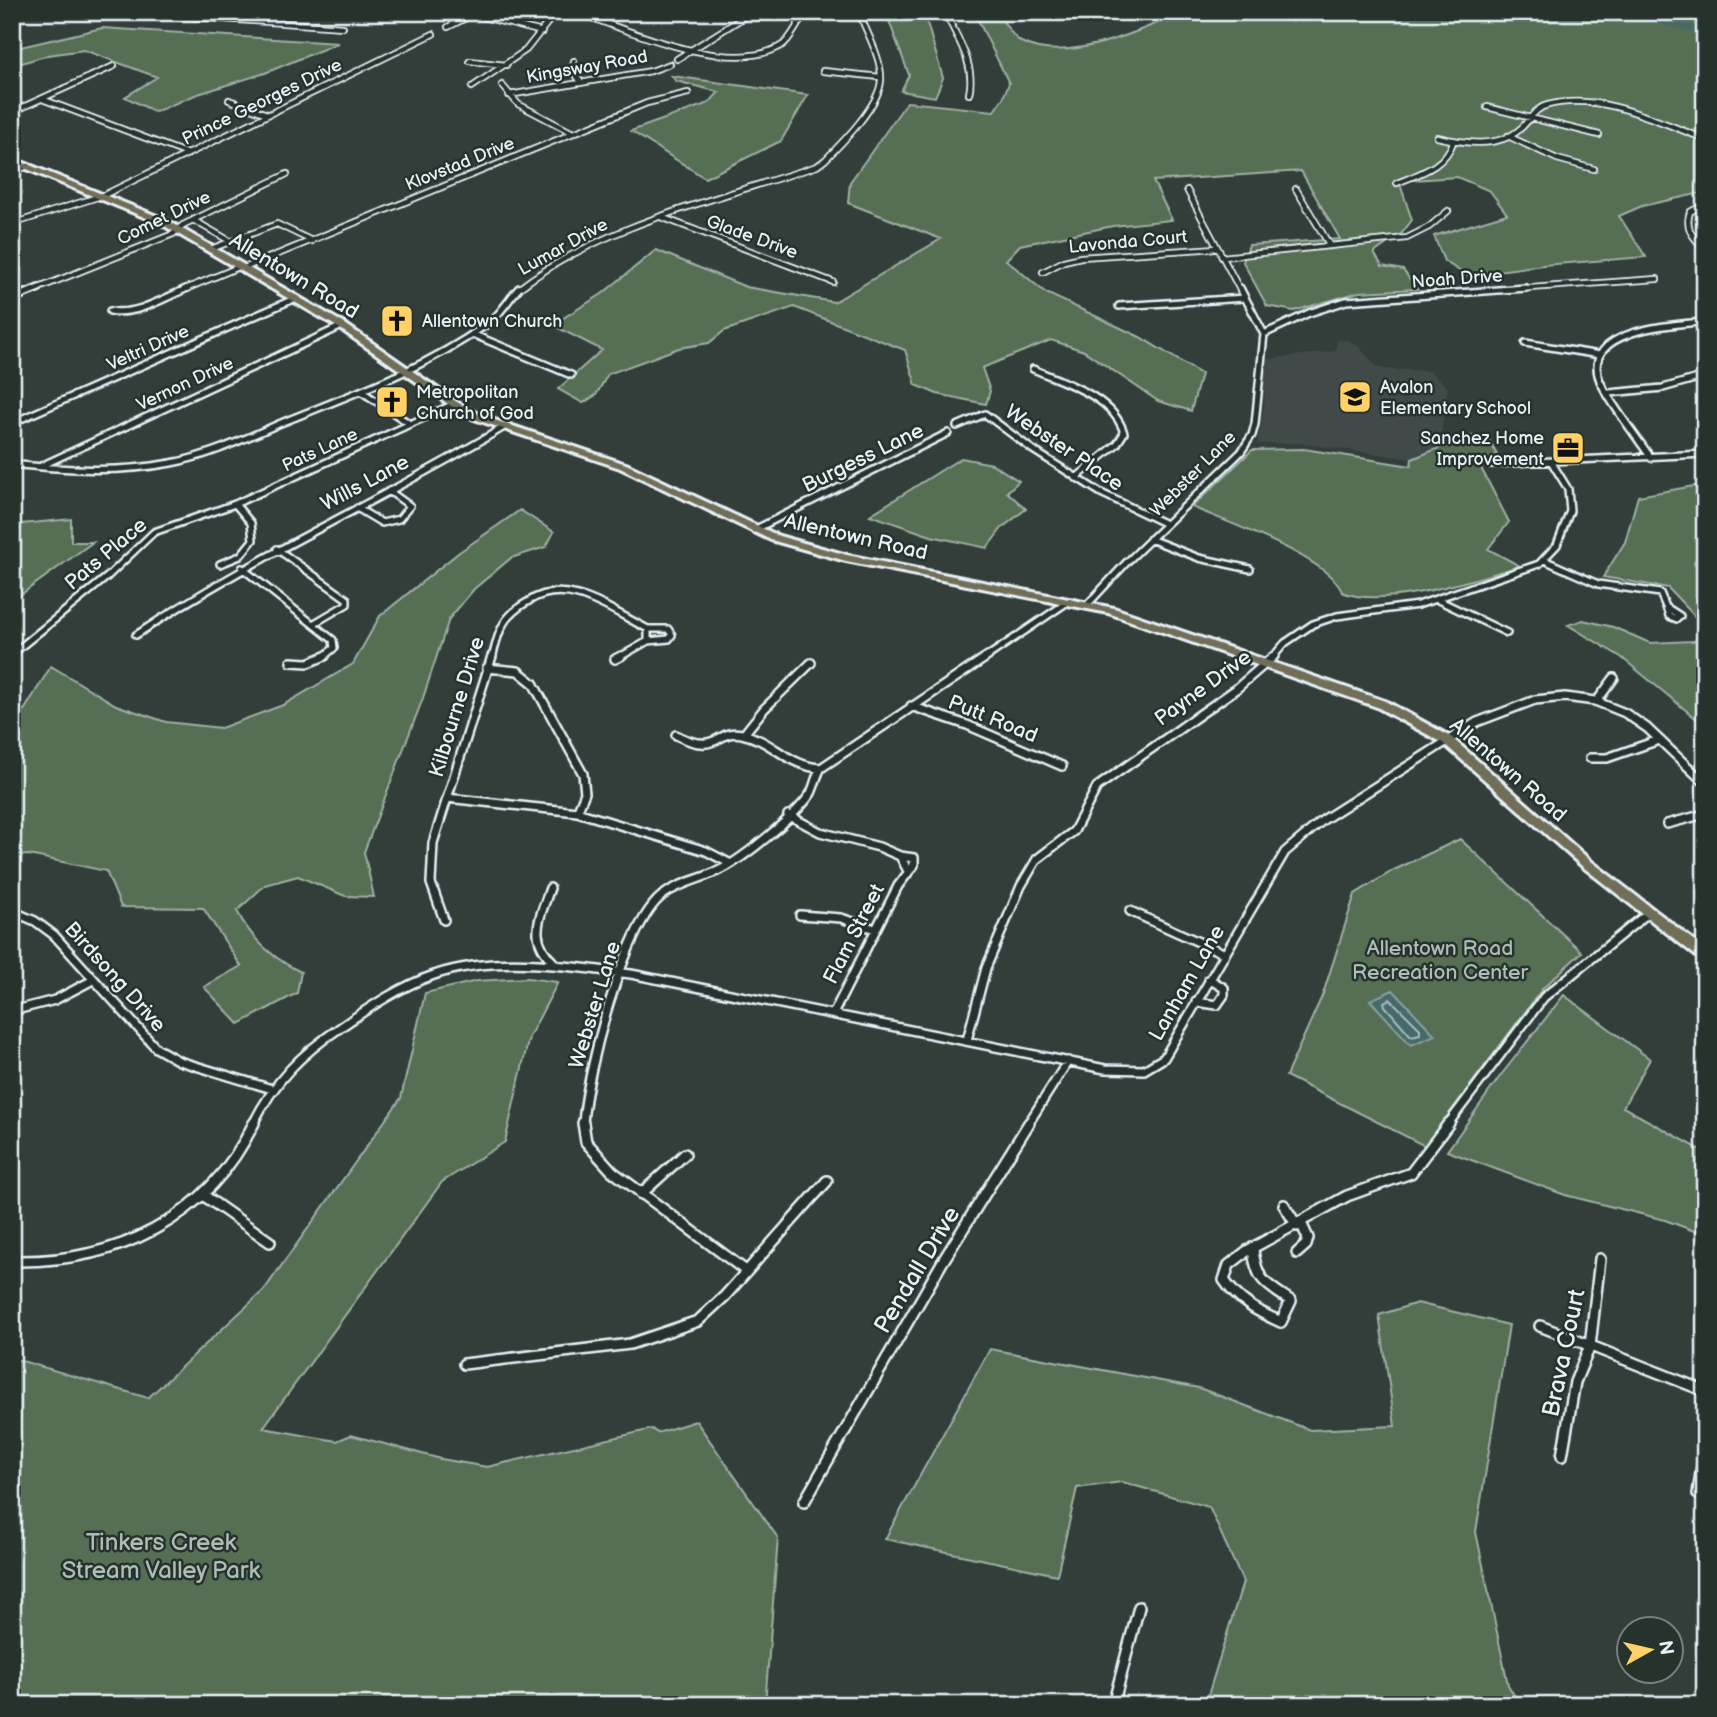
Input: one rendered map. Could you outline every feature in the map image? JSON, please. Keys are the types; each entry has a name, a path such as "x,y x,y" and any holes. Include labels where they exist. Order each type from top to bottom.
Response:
{"main road":[{"name":"Allentown Road","path":"12,160 104,195 177,229 342,326 454,404 504,428 623,466 754,530 803,548 846,558 1087,605 1152,623 1369,698 1447,740 1577,856 1705,956"}],"street":[{"path":"212,12 220,20"},
{"path":"464,12 542,32"},
{"path":"472,87 530,47 556,12"},
{"path":"576,12 693,50 726,57 764,53 785,43 804,16"},
{"path":"591,17 601,12"},
{"name":"Kingsway Road","path":"677,60 752,12"},
{"path":"782,12 804,16 922,12"},
{"path":"945,12 969,66 972,81 969,94"},
{"path":"118,13 343,27"},
{"path":"823,71 880,77 859,14"},
{"path":"448,27 472,15"},
{"name":"Prince Georges Drive","path":"12,224 104,195 433,34"},
{"path":"470,61 506,65"},
{"path":"575,61 573,71 581,82"},
{"name":"Kingsway Road","path":"509,95 651,71 670,64"},
{"path":"12,112 114,66"},
{"name":"Lumar Drive","path":"12,464 64,470 111,471 185,460 408,371 472,334 496,316 517,290 530,280 609,236 821,164 872,103 880,86 880,77"},
{"path":"502,85 522,107 573,133"},
{"name":"Klovstad Drive","path":"110,311 121,313 138,309 312,241 647,103 688,93"},
{"path":"41,99 188,154"},
{"path":"229,100 268,114"},
{"path":"1437,137 1485,141 1508,136 1546,106 1570,102 1594,103 1615,108 1705,139"},
{"path":"1487,107 1600,135"},
{"path":"1508,136 1557,159 1594,169"},
{"path":"1397,183 1443,162 1449,156 1454,140"},
{"path":"12,172 28,166"},
{"name":"Comet Drive","path":"12,299 170,235 193,220 287,174"},
{"path":"1296,189 1331,246"},
{"path":"1187,190 1264,334"},
{"path":"1704,248 1689,231 1686,223 1690,212 1705,204"},
{"path":"1222,257 1407,239 1429,227 1448,211"},
{"name":"Glade Drive","path":"662,217 833,282"},
{"path":"193,220 230,241"},
{"path":"211,249 277,224 312,241"},
{"name":"Lavonda Court","path":"1042,272 1064,261 1082,257 1217,248"},
{"name":"Noah Drive","path":"1264,334 1316,310 1346,301 1657,279"},
{"name":"Veltri Drive","path":"12,423 296,298"},
{"path":"1119,306 1245,298"},
{"path":"1651,458 1598,376 1600,355 1611,343 1631,333 1705,322"},
{"name":"Vernon Drive","path":"39,466 342,326"},
{"path":"472,334 570,375"},
{"name":"Webster Lane","path":"1087,605 1150,539 1241,452 1252,435 1264,334"},
{"path":"1525,343 1600,355"},
{"path":"1033,369 1107,407 1122,422 1124,433 1117,444 1076,478"},
{"path":"1609,393 1663,388 1705,376"},
{"path":"361,391 410,424"},
{"name":"Pats Lane","path":"235,504 454,404"},
{"name":"Webster Place","path":"957,426 985,414 1026,446 1076,478 1116,502 1166,524"},
{"name":"Wills Lane","path":"136,635 189,598 242,568 504,428"},
{"name":"Burgess Lane","path":"754,530 948,433"},
{"path":"1490,464 1705,454"},
{"path":"1552,463 1568,489 1570,512 1560,538 1545,560 1598,584 1660,593 1666,607 1679,616 1677,619 1669,616 1670,624"},
{"path":"357,508 379,523 390,523 400,518 408,512 410,506 389,491"},
{"path":"220,564 238,558 252,540 252,525 235,504"},
{"name":"Pats Place","path":"12,654 107,578 148,536 176,523 235,504"},
{"path":"1150,539 1199,558 1250,569"},
{"path":"277,549 347,599 347,604 313,624"},
{"name":"Payne Drive","path":"967,1040 994,946 1037,859 1074,831 1097,787 1236,689 1268,662 1285,643 1322,620 1418,605 1528,570 1545,560"},
{"path":"242,568 333,640 333,650 306,663 297,665 290,662"},
{"name":"Kilbourne Drive","path":"444,920 433,893 430,870 435,834 502,625 516,609 548,591 573,591 648,629 668,629 672,635 669,639 648,641 615,659"},
{"path":"1436,599 1507,633"},
{"name":"Webster Lane","path":"746,1271 605,1167 586,1142 584,1114 587,1094 620,971 642,922 660,897 673,888 710,875 730,864 788,815 811,794 814,778 821,768 1069,601"},
{"path":"648,629 648,641"},
{"path":"744,734 764,709 811,663"},
{"path":"487,668 517,670 526,674 533,683 583,774 585,793 577,812"},
{"path":"1597,701 1614,678"},
{"name":"Lanham Lane","path":"12,1261 67,1258 110,1248 167,1221 203,1195 232,1161 272,1089 294,1063 394,993 432,975 476,967 553,966 620,971 1068,1061 1135,1072 1149,1070 1164,1058 1223,953 1279,859 1290,846 1447,740 1498,712 1542,697 1571,696 1597,701 1627,714 1705,783"},
{"name":"Putt Road","path":"911,706 967,725 1062,766"},
{"path":"676,735 708,745 729,734 744,734 804,767 821,768"},
{"path":"1590,758 1606,758 1658,740"},
{"path":"447,797 577,812 706,851 730,864"},
{"path":"1667,824 1705,814"},
{"name":"Flam Street","path":"788,815 821,832 879,847 915,860 875,929 833,1014"},
{"path":"550,888 536,936 542,954 553,966"},
{"name":"Birdsong Drive","path":"12,911 34,920 54,935 149,1041 163,1053 188,1064 272,1089"},
{"path":"1130,911 1223,953"},
{"path":"1252,1250 1255,1275 1263,1284 1291,1301 1282,1322 1247,1306 1228,1288 1224,1280 1227,1267 1252,1250 1335,1201 1357,1190 1390,1183 1410,1173 1544,997 1647,913"},
{"path":"800,915 841,918 875,929"},
{"path":"1196,1002 1217,1005 1224,995 1224,988 1209,979"},
{"path":"12,1011 55,1000 93,980"},
{"name":"Pendall Drive","path":"804,1502 943,1261 1068,1061"},
{"path":"641,1194 685,1154"},
{"path":"464,1364 630,1344 698,1321 827,1181"},
{"path":"203,1195 270,1242"},
{"path":"1284,1205 1308,1238 1306,1245 1297,1253"},
{"name":"Brava Court","path":"1562,1456 1575,1382 1590,1346 1600,1259"},
{"path":"1540,1326 1705,1391"},
{"path":"1698,1494 1705,1445"},
{"path":"1113,1705 1139,1607"}],"shaded area":[{"name":"Avalon Elementary School","path":"1337,340 1348,340 1359,347 1376,366 1384,369 1429,371 1448,387 1439,448 1412,459 1297,443 1257,444 1264,407 1266,359 1336,351"}],"green space":[{"path":"1007,12 1000,17 1018,40 1039,48 1059,50 1102,43 1181,12 1705,12 1705,186 1702,193 1642,206 1619,216 1646,257 1543,265 1466,275 1444,261 1434,236 1507,214 1490,191 1457,177 1399,181 1412,220 1402,233 1374,253 1382,266 1403,270 1417,289 1359,292 1294,311 1267,306 1243,262 1249,245 1340,239 1301,171 1153,181 1172,220 1113,226 1020,245 1006,260 1046,293 1140,337 1201,374 1191,411 1158,401 1084,351 1051,340 982,368 990,391 986,404 937,394 916,385 905,350 794,307 724,331 709,343 679,348 608,374 596,395 583,403 558,389 602,350 552,325 602,294 656,250 746,287 834,302 941,239 848,203 850,182 907,102 994,111 1009,83 975,14"},
{"path":"925,16 943,78 935,97 901,91 909,75 888,18"},
{"path":"102,28 338,43 265,73 195,95 155,112 125,97 157,77 84,50 48,55 12,66 12,49"},
{"path":"672,76 808,95 781,141 705,178 631,131 709,103 719,92 676,81"},
{"path":"1487,436 1497,455 1478,462 1509,522 1488,549 1520,566 1405,595 1359,597 1342,592 1333,579 1318,566 1298,554 1192,507 1252,450 1304,449 1411,466 1412,459 1439,448 1441,439"},
{"path":"961,458 992,464 1019,481 1007,492 1026,509 1002,528 987,548 931,536 870,515"},
{"path":"1705,484 1705,547 1694,562 1705,587 1705,627 1668,588 1603,577 1625,542 1638,496"},
{"path":"520,510 554,532 546,547 511,558 474,589 449,619 423,698 364,852 374,897 345,896 298,876 265,885 237,911 263,947 301,972 297,993 239,1024 204,987 241,966 203,908 121,907 106,871 29,855 12,856 12,718 25,709 51,666 116,705 166,722 221,728 283,705 353,664 380,616 458,553"},
{"path":"71,519 71,542 93,542 12,601 12,525"},
{"path":"1583,620 1613,627 1650,643 1693,641 1705,637 1705,726 1621,657 1568,625"},
{"name":"Allentown Road Recreation Center","path":"1460,839 1582,952 1543,988 1425,1146 1286,1076 1323,994 1355,894 1394,870"},
{"name":"Tinkers Creek Stream Valley Park","path":"527,978 558,982 529,1037 505,1142 442,1182 263,1428 337,1441 351,1435 441,1459 487,1467 652,1429 657,1433 696,1421 778,1538 765,1705 12,1705 12,1358 148,1398 264,1290 401,1098 425,993 477,981"},
{"path":"1564,995 1650,1059 1623,1107 1705,1152 1705,1235 1665,1220 1565,1195 1447,1151 1501,1075"},
{"path":"1417,1303 1509,1325 1476,1532 1508,1685 1520,1705 1205,1705 1243,1582 1209,1507 1122,1482 1077,1488 1057,1575 885,1539 990,1349 1199,1388 1310,1430 1395,1426 1379,1315"}],"water":[{"path":"1393,990 1435,1035 1411,1045 1370,1000"}],"waterway":[{"path":"1632,12 1654,22 1698,29 1705,34"}],"place":[{"name":"Allentown Church","path":"397,321"},
{"name":"Avalon Elementary School","path":"1355,397"},
{"name":"Metropolitan Church of God","path":"392,402"},
{"name":"Sanchez Home Improvement","path":"1568,448"}]}
